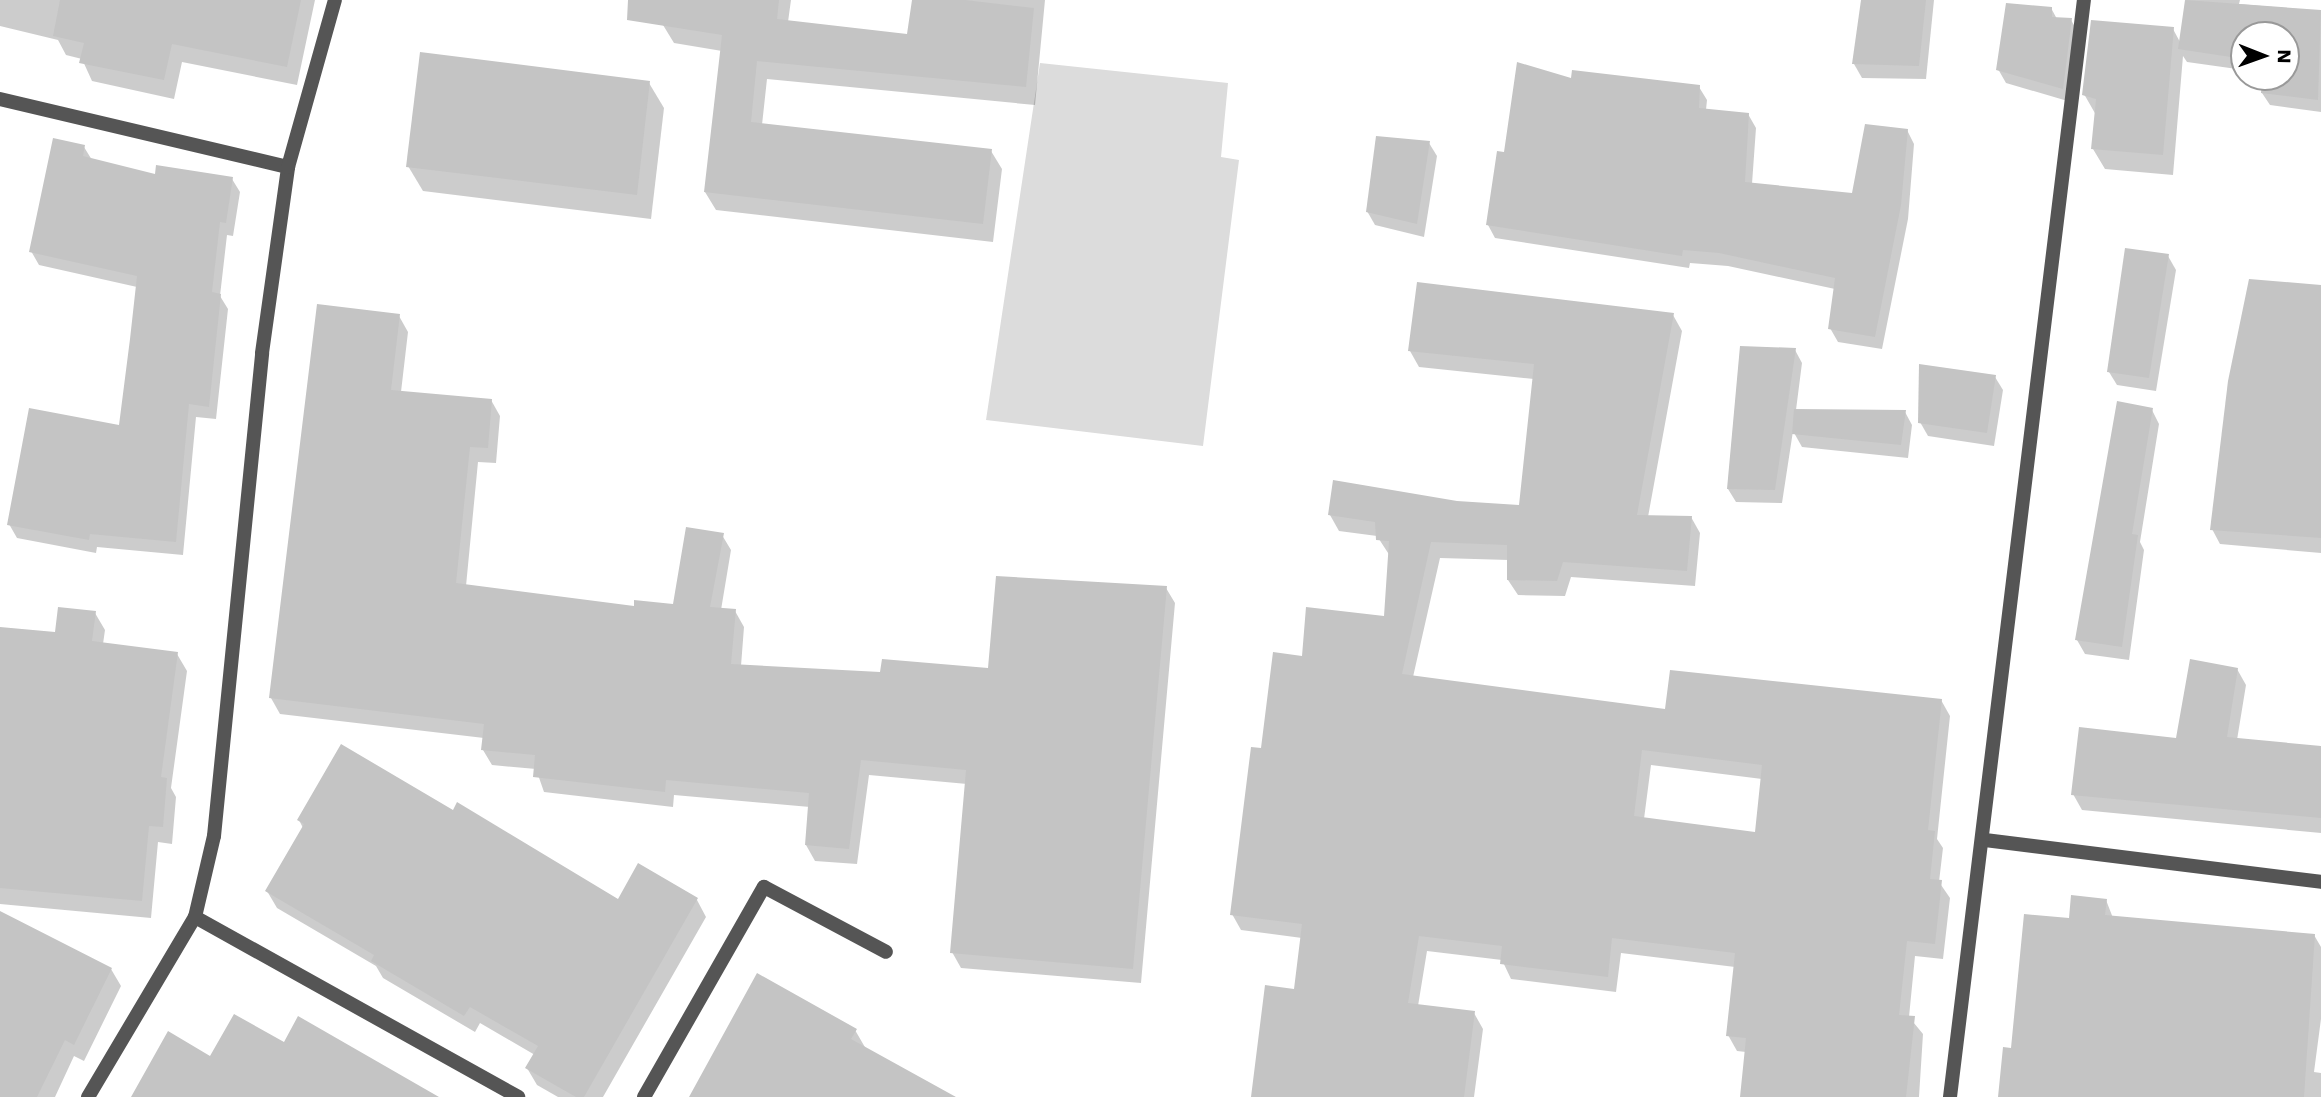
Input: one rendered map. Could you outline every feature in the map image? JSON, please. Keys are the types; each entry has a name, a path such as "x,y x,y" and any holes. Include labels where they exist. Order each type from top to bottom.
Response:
{"street":[{"path":"88,1097 195,916 214,836 262,353 288,167 335,0"},
{"path":"1950,1097 1985,840 2084,0"},
{"path":"0,99 288,167"},
{"path":"1985,840 2321,882"},
{"path":"644,1097 764,887 886,952"},
{"path":"195,916 518,1097"}],"shaded area":[{"path":"1040,63 1228,83 1221,157 1239,160 1203,446 986,420"}],"building":[{"path":"60,0 301,0 287,67 172,44 164,80 79,63 84,43 53,36"},
{"path":"628,0 779,0 777,19 907,34 912,0 965,0 1034,8 1026,87 757,61 751,122 992,149 983,224 704,192 722,35 627,20"},
{"path":"1861,0 1926,0 1919,66 1852,64"},
{"path":"2185,0 2321,10 2318,100 2261,93 2300,91 2300,21 2230,21 2230,57 2178,49"},
{"path":"2006,3 2052,7 2052,17 2072,18 2063,89 1996,70"},
{"path":"2091,20 2174,27 2163,155 2091,149 2096,99 2082,95"},
{"path":"420,52 650,81 637,195 406,167"},
{"path":"1517,62 1571,78 1572,70 1700,85 1699,108 1749,113 1745,182 1852,193 1865,124 1908,129 1901,205 1875,337 1828,329 1835,278 1719,253 1683,250 1682,256 1486,225 1497,151 1504,152"},
{"path":"1376,136 1430,141 1417,224 1366,212"},
{"path":"53,138 85,145 83,156 155,174 156,165 233,177 226,223 220,222 212,292 221,294 209,407 189,404 176,542 90,534 89,540 7,525 29,408 119,425 130,339 137,276 29,252"},
{"path":"2125,248 2169,254 2149,378 2107,372"},
{"path":"2249,279 2321,285 2321,538 2210,530 2228,381"},
{"path":"1417,282 1674,313 1637,515 1692,516 1687,571 1563,562 1557,581 1507,580 1507,545 1431,542 1402,674 1665,709 1670,670 1942,699 1928,830 1935,831 1930,879 1942,880 1935,944 1907,941 1899,1015 1915,1016 1906,1097 1740,1097 1746,1038 1726,1036 1735,953 1612,938 1608,977 1500,964 1502,946 1419,936 1408,1003 1475,1011 1464,1097 1251,1097 1265,985 1294,989 1302,924 1230,915 1251,747 1261,748 1273,652 1302,656 1306,607 1384,616 1389,541 1376,540 1375,522 1328,515 1333,480 1457,501 1519,505 1534,364 1408,351","holes":["1642,750 1762,765 1755,832 1634,816"]},
{"path":"317,304 400,314 391,390 492,399 488,448 470,447 456,583 634,606 634,600 673,604 686,527 724,533 710,607 736,609 731,664 880,672 882,659 988,668 996,576 1167,586 1133,969 950,953 966,770 861,760 849,849 805,845 809,793 666,780 665,792 533,777 535,755 481,750 484,724 269,698"},
{"path":"1740,346 1796,348 1775,490 1727,489"},
{"path":"1919,364 1996,375 1987,433 1918,423"},
{"path":"2117,401 2153,408 2132,534 2138,535 2122,647 2075,640"},
{"path":"1794,409 1906,410 1901,445 1792,434"},
{"path":"58,607 96,611 92,641 178,652 161,777 167,778 163,827 149,826 142,901 0,888 0,627 55,632"},
{"path":"2190,659 2238,668 2227,737 2321,746 2321,818 2071,795 2079,727 2176,738"},
{"path":"341,744 453,810 457,802 618,899 638,863 698,898 584,1097 576,1097 525,1068 538,1046 470,1007 464,1016 371,961 374,955 265,891 304,824 297,820"},
{"path":"2071,895 2107,899 2105,915 2315,934 2304,1097 1998,1097 2003,1047 2011,1048 2024,914 2069,918"},
{"path":"0,911 112,968 74,1045 65,1040 37,1097 0,1097"},
{"path":"757,973 857,1029 851,1039 956,1097 689,1097"},
{"path":"234,1014 284,1042 298,1016 439,1097 131,1097 168,1031 210,1056"}]}
